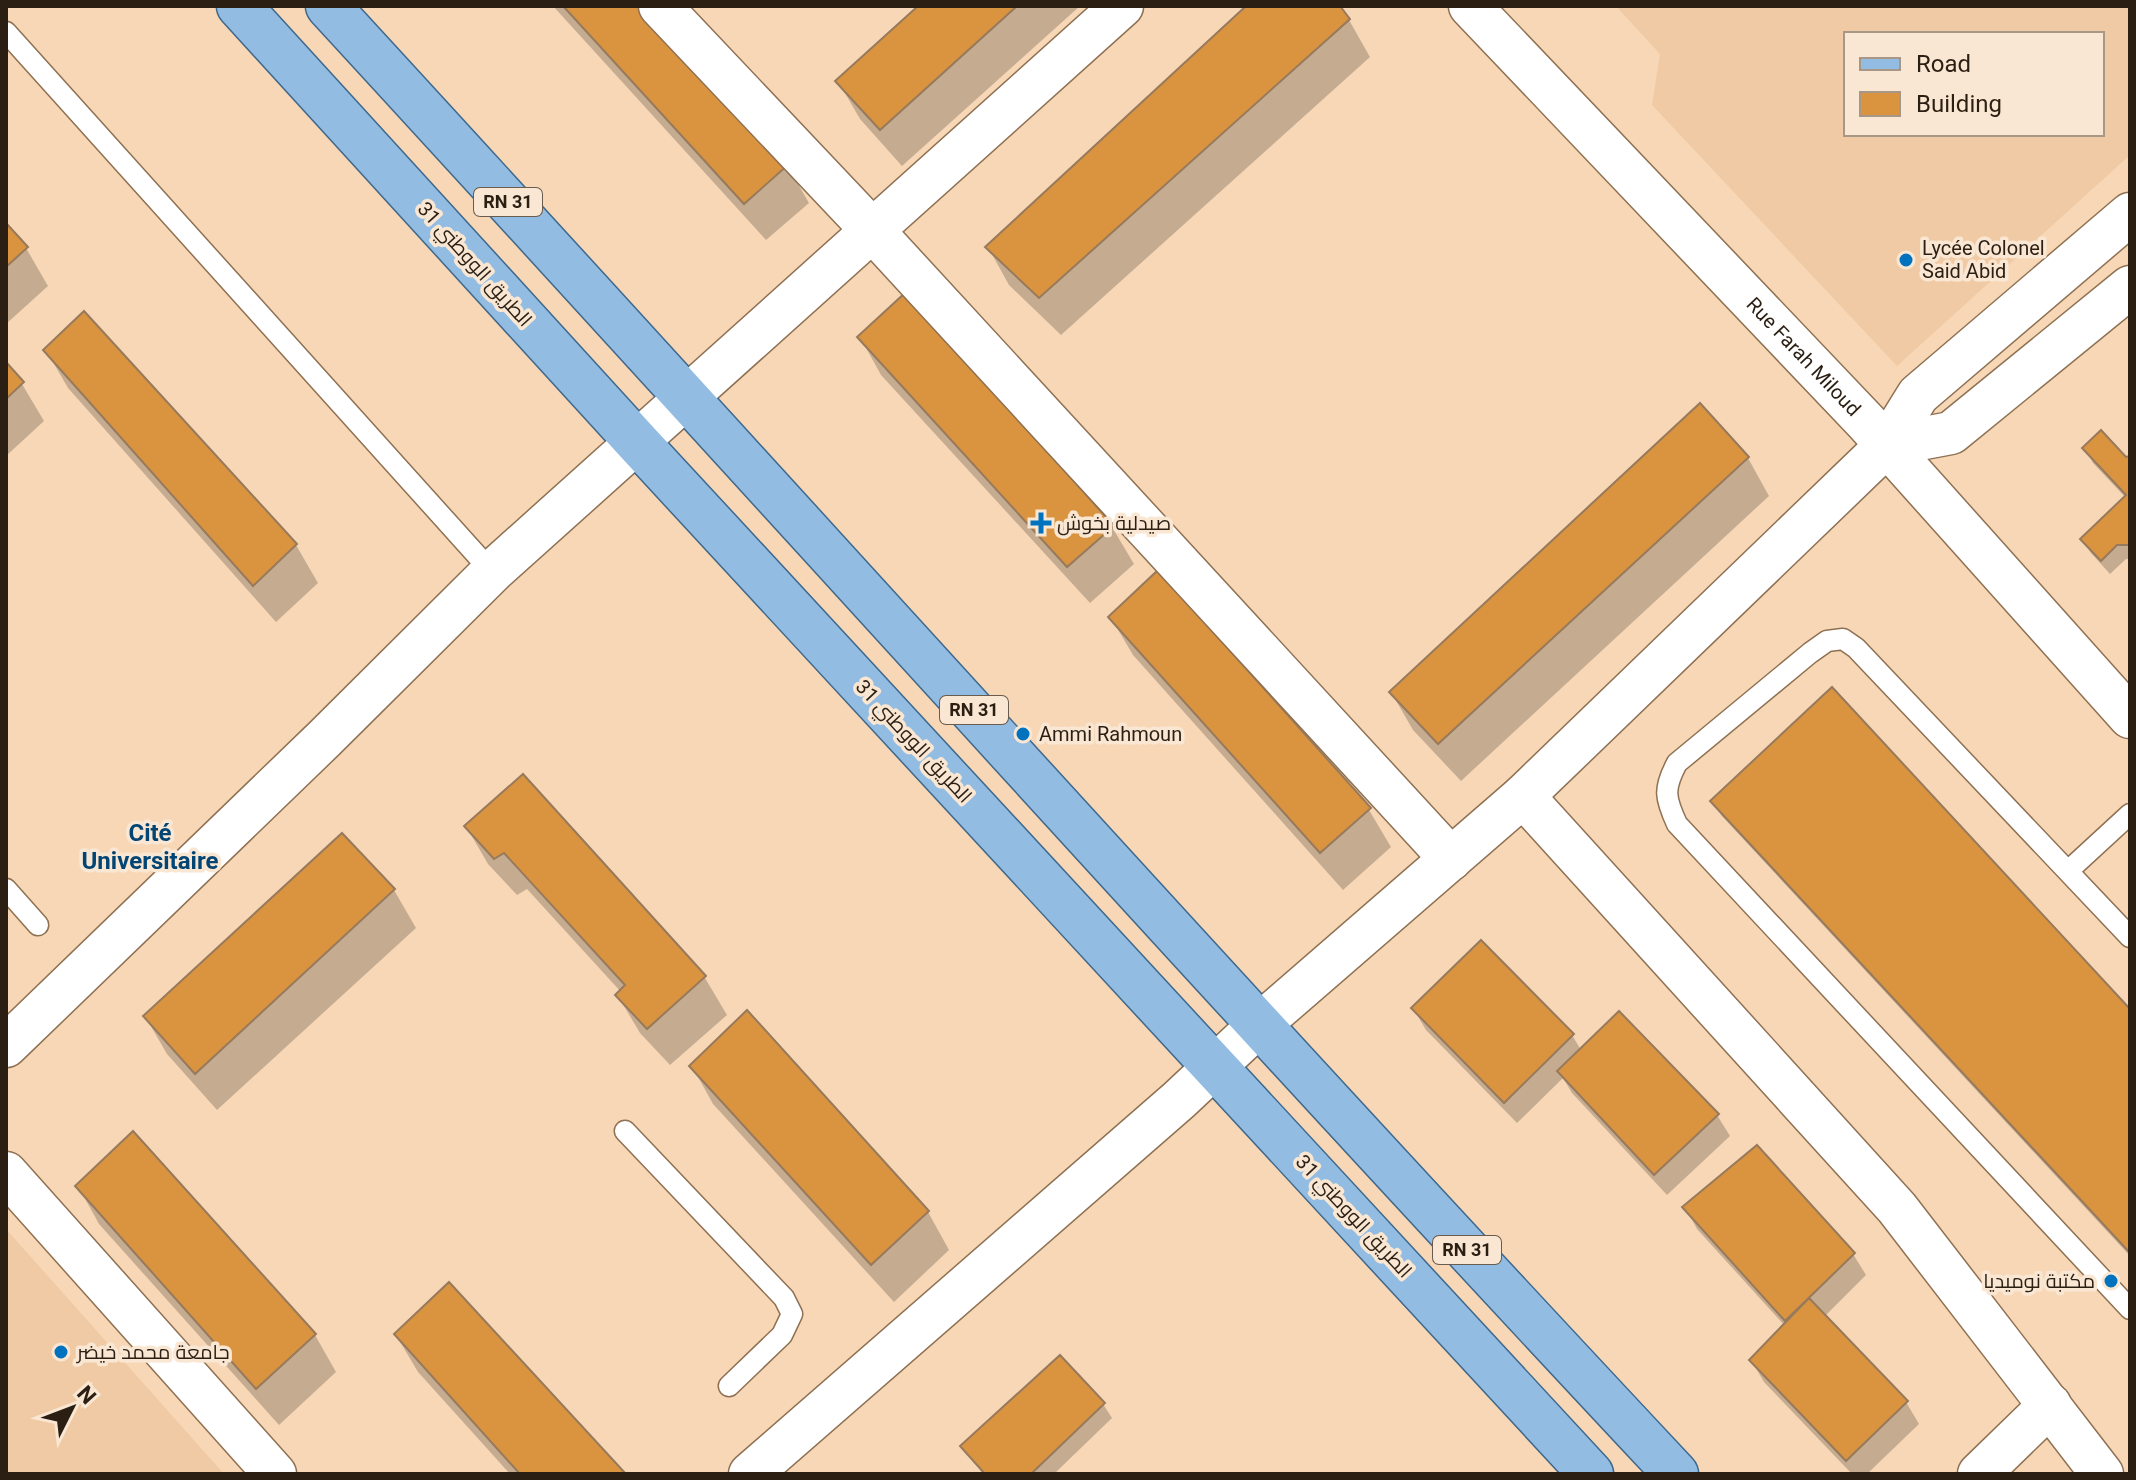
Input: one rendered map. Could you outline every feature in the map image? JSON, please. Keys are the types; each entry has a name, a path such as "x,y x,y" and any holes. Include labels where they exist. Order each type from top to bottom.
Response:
{"main road":[{"name":"الطريق الووطني 31","path":"239,6 637,442 1591,1474"},
{"name":"RN 31","path":"328,6 1259,1025 1676,1474"}],"street":[{"path":"660,6 872,230 1451,859"},
{"path":"6,1046 314,749 492,572 1122,6"},
{"name":"Rue Farah Miloud","path":"1470,6 1887,445 2130,717"},
{"path":"750,1474 1523,796 1887,445 1918,395 2130,214"},
{"path":"1887,445 1951,433 2130,287"},
{"path":"1523,796 1897,1208 2102,1474"},
{"path":"6,1173 275,1474"},
{"path":"1979,1474 2050,1405"}],"lane":[{"path":"6,32 492,572"},
{"path":"2130,937 1856,648 1843,639 1827,641 1810,653 1677,763 1669,779 1666,799 1677,824 2130,1309"},
{"path":"2068,871 2130,814"},
{"path":"6,889 38,925"},
{"path":"625,1131 784,1298 792,1314 782,1335 729,1386"}],"shaded area":[{"name":"Lycée Colonel Said Abid","path":"1616,6 2130,6 2130,155 1897,366 1652,105 1660,54"},
{"name":"جامعة محمد خيضر","path":"6,1229 224,1474 6,1474"}],"building":[{"path":"563,6 646,6 789,164 744,204"},
{"path":"918,6 1017,6 880,130 835,81"},
{"path":"1246,6 1340,6 1350,19 1039,298 985,247"},
{"path":"6,223 28,247 6,267"},
{"path":"906,292 1114,526 1067,567 857,337"},
{"path":"84,311 297,544 253,586 43,350"},
{"path":"6,362 24,382 6,399"},
{"path":"1700,403 1749,457 1438,744 1389,692"},
{"path":"2101,430 2126,457 2130,456 2130,545 2117,545 2101,561 2080,539 2126,495 2082,448"},
{"path":"1158,570 1371,808 1320,853 1108,617"},
{"path":"1832,687 2130,1009 2130,1253 1710,801"},
{"path":"523,774 706,976 647,1029 615,995 625,985 504,853 494,859 464,826"},
{"path":"342,833 395,889 195,1074 143,1016"},
{"path":"1481,940 1574,1034 1504,1103 1411,1008"},
{"path":"747,1010 929,1211 871,1265 689,1066"},
{"path":"1619,1011 1719,1114 1654,1175 1557,1071"},
{"path":"133,1131 316,1334 256,1389 75,1186"},
{"path":"1757,1145 1855,1253 1785,1321 1682,1207"},
{"path":"449,1282 626,1474 520,1474 394,1334"},
{"path":"1809,1298 1908,1401 1846,1461 1749,1360"},
{"path":"1060,1355 1105,1403 1031,1474 985,1474 960,1446"}],"place":[{"name":"Lycée Colonel Said Abid","path":"1906,260"},
{"name":"صيدلية بخوش","path":"1041,523"},
{"name":"Ammi Rahmoun","path":"1023,734"},
{"name":"مكتبة نوميديا","path":"2111,1281"},
{"name":"جامعة محمد خيضر","path":"61,1352"}],"district":[{"name":"Cité Universitaire","path":"150,847"}]}
